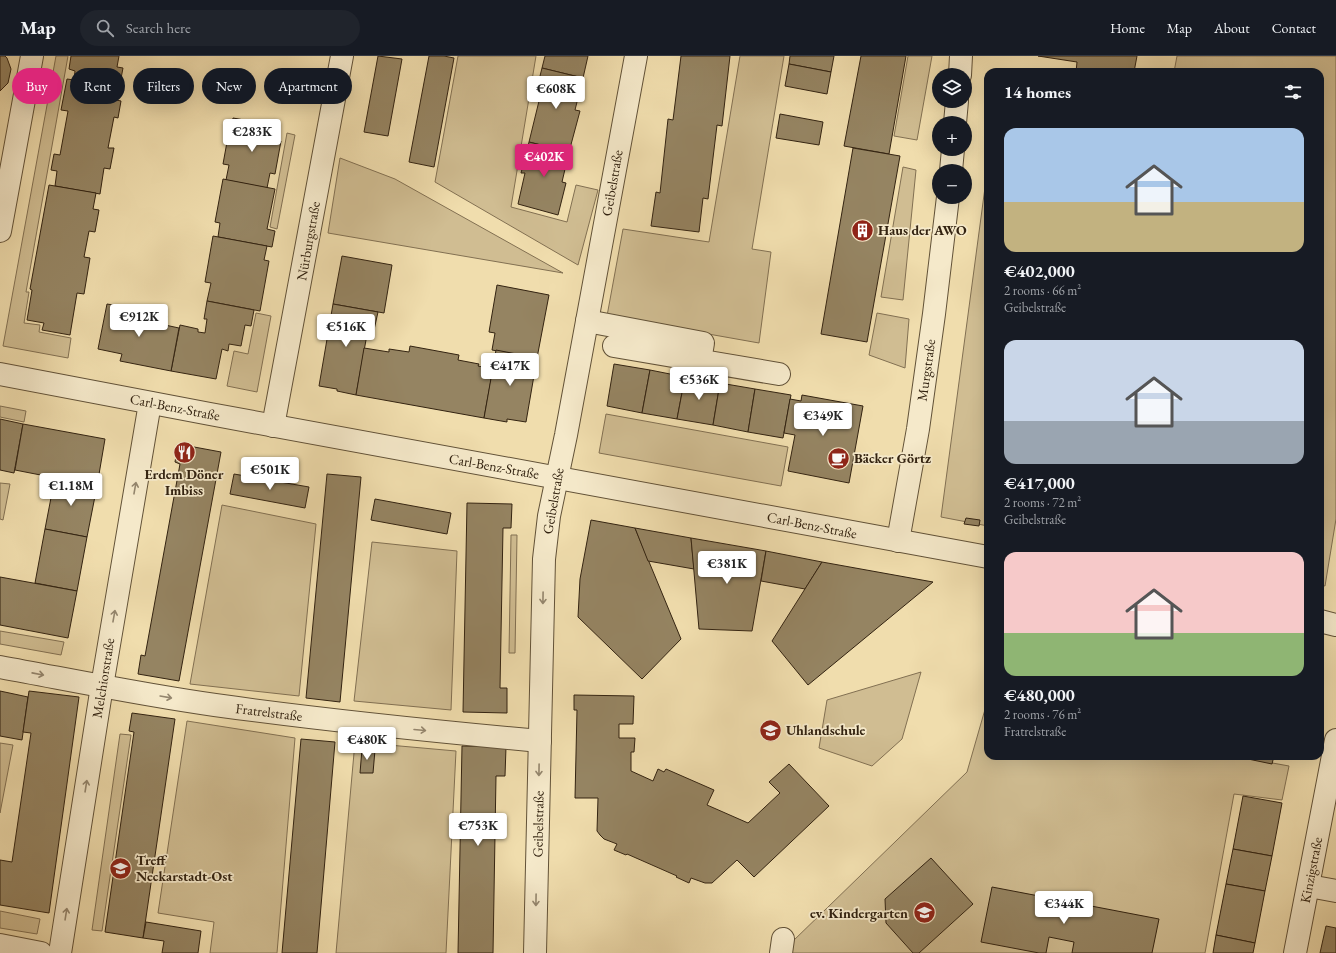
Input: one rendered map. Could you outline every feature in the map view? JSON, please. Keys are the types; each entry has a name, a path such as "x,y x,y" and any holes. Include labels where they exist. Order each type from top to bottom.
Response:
{"street":[{"path":"0,231 32,56"},
{"name":"Nürburgstraße","path":"274,426 342,56"},
{"name":"Geibelstraße","path":"535,953 544,559 552,503 636,56"},
{"path":"961,68 962,56"},
{"name":"Murgstraße","path":"898,542 918,429 947,204"},
{"path":"587,321 703,343 700,361"},
{"path":"614,346 779,374"},
{"name":"Carl-Benz-Straße","path":"0,374 898,542 984,556"},
{"name":"Melchiorstraße","path":"60,953 102,686 150,403"},
{"path":"1324,622 1336,625"},
{"name":"Fratrelstraße","path":"0,667 213,705 352,723 540,741"},
{"name":"Kinzigstraße","path":"1296,953 1336,740"},
{"path":"1308,886 1336,891"},
{"path":"0,945 41,953"}],"shaded area":[{"path":"56,56 68,56 62,90 62,68 54,68"},
{"path":"458,56 536,56 511,207 567,222 576,185 598,190 578,265 435,182"},
{"path":"740,56 784,56 752,249 771,252 759,343 607,316 623,229 709,242"},
{"path":"908,56 932,56 917,140 894,136"},
{"path":"1177,56 1336,56 1336,519 1325,586 1324,68 1175,68"},
{"path":"47,104 59,104 26,292 29,292 24,323 40,325 39,332 71,338 68,358 3,346"},
{"path":"287,133 295,135 277,229 270,227"},
{"path":"340,158 395,179 563,273 328,233"},
{"path":"903,167 916,170 903,300 881,297"},
{"path":"984,195 984,525 941,517"},
{"path":"256,313 271,316 257,392 227,386 234,351 248,354"},
{"path":"877,313 909,319 905,368 869,355"},
{"path":"0,406 26,411 24,422 0,417"},
{"path":"606,414 788,447 781,486 599,453"},
{"path":"0,483 10,484 3,520 0,519"},
{"path":"222,505 316,524 299,696 190,684"},
{"path":"511,535 517,535 515,653 509,653"},
{"path":"372,542 457,551 451,710 354,701"},
{"path":"0,631 64,642 61,655 0,644"},
{"path":"921,672 902,739 872,766 819,748 827,700"},
{"path":"984,713 984,760 1256,760 1289,766 1282,800 1234,794 1205,953 791,953 792,942 967,772"},
{"path":"187,721 295,738 277,953 210,953 214,922 158,913"},
{"path":"120,734 131,735 102,931 92,930"},
{"path":"355,742 456,751 446,953 336,953"},
{"path":"0,743 13,745 0,813"},
{"path":"0,911 40,919 37,934 0,928"}],"building":[{"path":"0,56 5,56 7,58 11,69 8,83 0,91"},
{"path":"71,56 119,56 117,67 123,68 70,68 69,69"},
{"path":"378,56 402,59 388,136 364,132"},
{"path":"429,56 454,58 434,167 409,162"},
{"path":"545,56 588,56 583,78 542,68"},
{"path":"681,56 730,56 722,126 717,125 708,199 703,198 699,232 651,226 656,192 660,193 668,119 673,120"},
{"path":"790,56 834,56 831,72 789,64"},
{"path":"861,56 906,56 889,154 844,146"},
{"path":"1038,56 1137,56 1135,68 1076,68 1077,62"},
{"path":"789,64 831,72 827,94 785,86"},
{"path":"542,68 583,78 575,110 580,111 569,152 529,142 539,101 534,100"},
{"path":"67,79 70,79 70,104 120,104 118,118 114,117 108,148 114,148 110,169 104,168 100,194 55,186 57,171 51,170 54,154 60,155 68,111 61,110"},
{"path":"780,114 823,122 819,145 776,138"},
{"path":"233,118 278,126 275,140 281,141 275,174 270,173 267,188 226,180 229,165 223,164 227,142 229,143"},
{"path":"529,142 569,152 562,182 566,183 558,215 518,204 525,173 521,173"},
{"name":"Haus der AWO","path":"853,148 900,156 867,342 821,334"},
{"path":"223,179 275,189 267,229 275,231 272,247 218,237 220,223 215,222"},
{"path":"49,185 96,193 93,209 99,210 95,232 89,231 84,257 90,258 84,294 77,293 70,335 42,330 44,323 27,320 32,290 30,289"},
{"path":"213,236 267,246 264,260 269,261 260,311 207,301 211,283 205,282"},
{"path":"342,256 392,265 384,313 333,304"},
{"path":"497,285 549,295 537,358 492,350 495,333 489,332"},
{"path":"207,301 254,310 251,326 245,325 241,346 229,344 228,351 222,349 216,379 171,371 180,325 198,329 198,332 205,333 207,319 204,319"},
{"path":"107,304 125,307 123,316 144,319 145,312 167,316 165,325 179,328 171,371 120,361 122,354 98,349"},
{"path":"333,304 378,312 374,330 368,329 356,395 337,391 337,389 319,386"},
{"path":"410,346 459,355 458,360 479,364 478,366 493,369 484,418 356,395 364,348 389,352 389,349 409,352"},
{"path":"496,350 537,358 526,422 507,419 507,422 484,418"},
{"path":"614,364 650,370 642,413 607,406"},
{"path":"650,370 685,377 677,419 642,413"},
{"path":"685,377 720,383 713,425 677,419"},
{"path":"720,383 755,389 748,432 713,425"},
{"path":"755,389 791,395 783,438 748,432"},
{"path":"802,395 863,406 849,483 788,471 795,435 784,433 790,399 801,401"},
{"path":"0,419 23,424 14,473 0,470"},
{"path":"23,424 105,439 97,486 15,470"},
{"path":"178,444 221,452 179,681 138,674 141,655 145,656 180,464 175,462"},
{"path":"234,474 309,487 305,508 230,494"},
{"path":"327,474 361,477 340,702 306,698"},
{"path":"55,477 97,486 87,537 45,529"},
{"path":"375,499 451,513 447,534 371,520"},
{"path":"467,503 512,504 511,528 503,528 500,688 507,688 507,713 463,712"},
{"path":"966,518 980,520 979,526 964,524"},
{"path":"591,520 635,528 681,639 642,679 578,617 580,579"},
{"path":"635,528 691,538 694,569 648,561"},
{"path":"45,529 87,537 77,591 35,583"},
{"path":"691,538 766,551 752,631 699,629"},
{"path":"766,551 822,562 805,589 761,581"},
{"path":"822,562 933,582 808,685 772,641"},
{"path":"0,577 77,591 68,638 0,625"},
{"path":"0,691 28,697 22,740 0,736"},
{"path":"29,691 79,697 49,913 0,905 0,860 12,862 31,733 23,732"},
{"path":"574,695 634,696 633,724 619,724 619,738 635,738 634,752 631,752 631,771 653,781 658,769 664,772 666,769 714,790 707,805 748,823 780,793 769,782 789,764 829,806 754,877 737,860 712,883 705,883 691,878 689,883 676,877 677,876 627,854 626,855 614,850 617,844 604,839 597,831 598,798 575,798 577,710 574,710"},
{"path":"132,713 175,719 143,938 105,932 134,732 129,731"},
{"path":"301,739 335,742 317,953 282,953"},
{"path":"462,746 506,747 505,776 496,776 493,953 458,953"},
{"path":"362,749 375,750 373,773 360,773"},
{"path":"1253,760 1273,760 1272,764"},
{"path":"1243,796 1282,803 1272,856 1233,849"},
{"path":"1233,849 1272,856 1265,891 1226,884"},
{"name":"ev. Kindergarten","path":"931,858 973,904 919,953 913,953 886,923 885,899"},
{"path":"1226,884 1265,891 1255,943 1216,935"},
{"path":"992,887 1159,919 1152,953 1072,953 1074,942 1049,937 1046,953 981,942"},
{"path":"146,922 201,931 198,953 162,953 164,941 143,938"},
{"path":"1326,926 1336,928 1336,953 1320,953"},
{"path":"1216,935 1255,943 1253,953 1213,953"}],"place":[{"name":"Haus der AWO","path":"863,230"},
{"name":"Erdem Döner Imbiss","path":"184,452"},
{"name":"Bäcker Görtz","path":"839,458"},
{"name":"Uhlandschule","path":"770,730"},
{"name":"Treff Neckarstadt-Ost","path":"120,868"},
{"name":"ev. Kindergarten","path":"924,913"}]}
